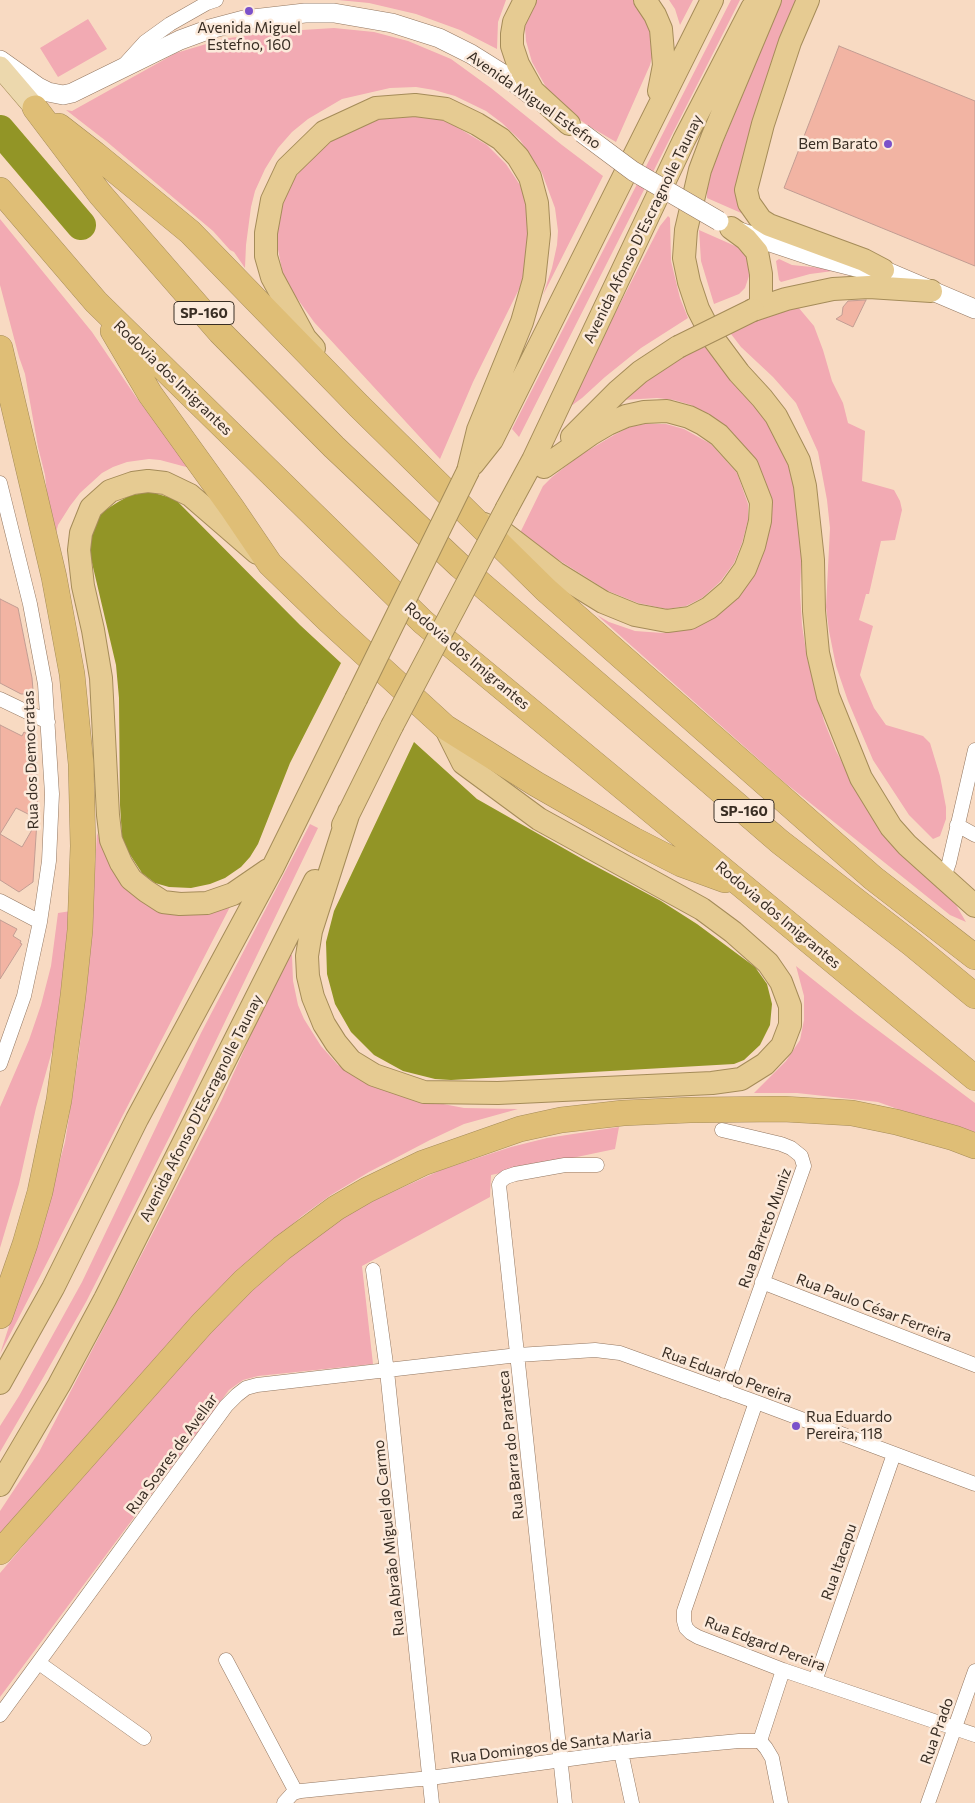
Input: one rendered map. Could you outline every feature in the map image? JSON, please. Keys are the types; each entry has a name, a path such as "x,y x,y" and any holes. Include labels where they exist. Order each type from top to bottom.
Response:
{"highway":[{"path":"525,0 514,22 512,34 512,46 518,64 534,91 576,129"},
{"path":"645,0 655,15 661,29 664,46 664,65 655,115"},
{"path":"0,1383 53,1288 137,1119 272,866 485,435 655,115 712,0"},
{"name":"Avenida Afonso D'Escragnolle Taunay","path":"0,1485 59,1385 105,1299 392,726 508,508 538,468 684,140 756,0"},
{"path":"770,0 700,170 686,230 684,258 689,282 698,309 713,338 739,373 776,416 799,461 805,486 813,560 814,611 818,653 828,696 861,778 891,826 907,845 975,906"},
{"path":"808,0 790,42 763,124 746,190 749,203 761,220 769,225 864,260 882,270"},
{"path":"359,406 351,386 305,338 272,277 266,256 266,241 272,200 287,168 324,132 376,108 415,105 446,109 477,124 501,139 518,157 530,177 537,203 539,234 534,280 485,435"},
{"path":"35,108 95,154 190,232 359,406 546,590 873,878 975,957"},
{"name":"SP-160","path":"35,108 100,194 220,332 334,447 460,566 780,842 912,944 975,996"},
{"name":"Rodovia dos Imigrantes","path":"0,190 96,302 423,622 975,1078"},
{"path":"725,225 746,239 757,252 761,274 757,308"},
{"path":"538,468 592,415 640,372 678,347 757,308 786,299 833,289 869,287 931,291"},
{"path":"96,302 150,394 270,564"},
{"path":"0,348 54,577 72,674 81,764 83,846 80,930 74,996 59,1100 40,1192 0,1316"},
{"path":"474,520 506,534 556,573 602,602 635,615 667,621 690,618 709,608 730,590 745,569 754,546 760,521 761,502 755,483 748,466 732,448 719,435 696,420 667,411 644,412 626,416 591,434 538,468"},
{"path":"272,866 252,883 233,894 207,903 180,904 163,902 146,891 131,879 121,864 111,840 101,678 83,586 79,550 81,533 91,508 110,491 133,483 148,481 165,483 190,495 270,564 445,727 536,784 648,847 681,864 744,887"},
{"path":"349,812 311,931 307,956 308,976 313,997 324,1024 336,1043 351,1061 374,1075 424,1092 550,1092 712,1083 741,1078 766,1064 782,1046 790,1025 790,1006 781,982 768,963 733,932 702,909 539,819 463,764 445,727"},
{"path":"0,1552 202,1324 244,1281 282,1248 336,1208 423,1163 520,1129 561,1120 623,1113 690,1110 783,1109 852,1113 896,1122 954,1138 975,1146"}],"main road":[{"name":"Avenida Miguel Estefno","path":"0,60 38,87 48,92 63,95 72,94 180,40 210,29 244,20 306,13 334,13 392,23 447,42 471,54 503,74 640,175 725,225 812,256 860,268 882,270 975,309"},
{"name":"SP-160","path":"0,67 35,108"}],"street":[{"path":"121,69 145,42 170,24 207,2 216,0"},
{"name":"Rua dos Democratas","path":"0,483 39,646 46,684 52,794 50,851 40,922 24,996 0,1064"},
{"path":"0,699 48,722"},
{"path":"944,877 975,750"},
{"path":"957,825 975,835"},
{"path":"0,901 40,922"},
{"name":"Rua Barreto Muniz","path":"722,1130 781,1144 797,1152 804,1162 803,1173 724,1390"},
{"name":"Rua Barra do Parateca","path":"565,1803 500,1189 501,1181 515,1174 565,1165 596,1165"},
{"name":"Rua Abraão Miguel do Carmo","path":"373,1270 387,1371 432,1803"},
{"name":"Rua Paulo César Ferreira","path":"762,1282 975,1365"},
{"name":"Rua Eduardo Pereira","path":"518,1355 595,1350 620,1353 975,1484"},
{"name":"Rua Soares de Avellar","path":"0,1715 226,1406 246,1388 267,1383 518,1355"},
{"name":"Rua Edgard Pereira","path":"756,1402 684,1611 686,1628 698,1637 783,1670 975,1735"},
{"name":"Rua Itacapu","path":"815,1681 894,1454"},
{"path":"226,1660 296,1792 284,1803"},
{"path":"39,1663 144,1738"},
{"path":"781,1803 772,1758 760,1741 783,1670"},
{"name":"Rua Prado","path":"928,1803 975,1670"},
{"name":"Rua Domingos de Santa Maria","path":"296,1792 430,1778 621,1752 739,1741 760,1741"},
{"path":"621,1752 632,1803"}],"shaded area":[{"path":"338,0 506,0 498,22 497,49 460,30 416,14 369,3"},
{"path":"536,0 636,0 647,10 655,46 650,65 616,142 587,125 564,108 547,89 532,62 526,41 525,27 528,12"},
{"path":"669,0 693,0 680,25 675,9"},
{"path":"731,0 740,0 519,437 512,429"},
{"path":"782,0 804,0 748,216 707,198 707,191 712,169"},
{"path":"88,19 107,49 58,77 40,48"},
{"path":"334,28 374,32 408,41 451,59 603,176 543,295 552,268 558,231 555,208 542,173 520,140 502,123 486,111 455,96 416,87 390,88 342,99 308,119 292,132 278,148 265,169 255,191 246,245 245,268 234,252 213,231 66,110 72,111 176,53 223,39 270,32"},
{"path":"401,113 434,116 487,145 506,164 520,185 529,210 531,248 520,287 473,382 440,459 314,322 284,280 274,229 284,191 316,152 349,128"},
{"path":"668,216 670,218 671,261 680,298 688,318 641,348 582,398 571,406 568,405 660,226"},
{"path":"0,219 92,332 136,397 190,468 149,459 127,462 113,467 102,473 80,493 58,525 55,537 25,374 0,285"},
{"path":"699,230 742,249 748,256 749,276 745,288 739,294 714,304 701,261"},
{"path":"779,259 792,265 841,270 810,274 781,282 776,261"},
{"path":"798,307 814,326 832,381 843,403 848,423 865,431 862,481 894,490 900,501 902,510 895,540 881,541 869,594 866,594 859,620 873,626 860,675 874,708 886,725 923,736 930,743 940,776 946,807 946,819 940,836 933,839 909,815 873,760 848,701 836,666 826,607 830,528 818,452 796,403 773,377 741,347 731,334 772,311"},
{"path":"707,346 755,400 791,464 802,540 800,592 807,658 824,721 836,751 851,779 906,858 956,905 966,922 950,915 784,782 597,615 609,622 635,631 663,633 676,630 748,578 753,460 744,446 720,422 691,405 657,398 623,400 649,376 692,352"},
{"path":"645,424 666,424 684,429 711,444 737,473 748,504 748,520 734,563 720,582 702,598 686,606 667,609 638,603 608,591 519,535 543,486 552,477 579,456 614,435 630,427"},
{"path":"154,493 175,499 300,625 341,663 290,763 258,844 250,857 241,867 225,878 210,884 191,888 169,887 155,883 142,873 125,847 122,836 119,698 116,665 89,550 91,536 98,518 104,511 129,496"},
{"path":"414,742 477,799 661,901 697,924 755,967 767,984 772,1004 770,1025 760,1045 744,1060 734,1064 451,1080 435,1079 403,1071 374,1055 351,1032 335,1004 327,974 326,942 334,911"},
{"path":"310,824 318,828 174,1128 86,1302 0,1452 0,1426 19,1396 82,1282 201,1033"},
{"path":"97,833 114,872 132,892 232,903 0,1354 45,1215 65,1142 79,1053 91,939"},
{"path":"71,911 56,1037 36,1108 19,1184 0,1248 0,1107 29,1040 41,1005 51,966 58,913"},
{"path":"287,955 292,955 293,981 298,1005 304,1019 321,1046 338,1065 362,1079 412,1098 464,1108 518,1109 464,1124 430,1140 369,1172 331,1195 302,1216 255,1257 0,1537 0,1511 39,1452 221,1101"},
{"path":"796,966 975,1103 975,1133 945,1126 878,1102 797,1093 754,1093 786,1061 800,1040 804,1020 804,996"},
{"path":"619,1127 615,1149 491,1175 490,1197 362,1266 373,1364 258,1376 243,1380 229,1390 0,1697 0,1573 208,1329 251,1285 341,1219 373,1201 441,1170 511,1147 547,1138"}],"building":[{"name":"Bem Barato","path":"839,46 975,101 975,266 784,188"},
{"path":"866,300 853,327 836,319 842,315 843,307 848,301"},
{"path":"0,599 18,608 32,678 33,690 27,694 21,694 0,683"},
{"path":"0,725 22,736 24,732 36,740 38,819 16,808 0,834"},
{"path":"37,821 33,882 19,892 0,880 0,834 22,847"},
{"path":"0,920 17,929 13,936 21,941 20,943 22,944 0,979"}],"waterway":[{"path":"0,130 81,225"}],"place":[{"name":"Avenida Miguel Estefno, 160","path":"249,11"},
{"name":"Bem Barato","path":"888,144"},
{"name":"Rua Eduardo Pereira, 118","path":"796,1426"}]}
